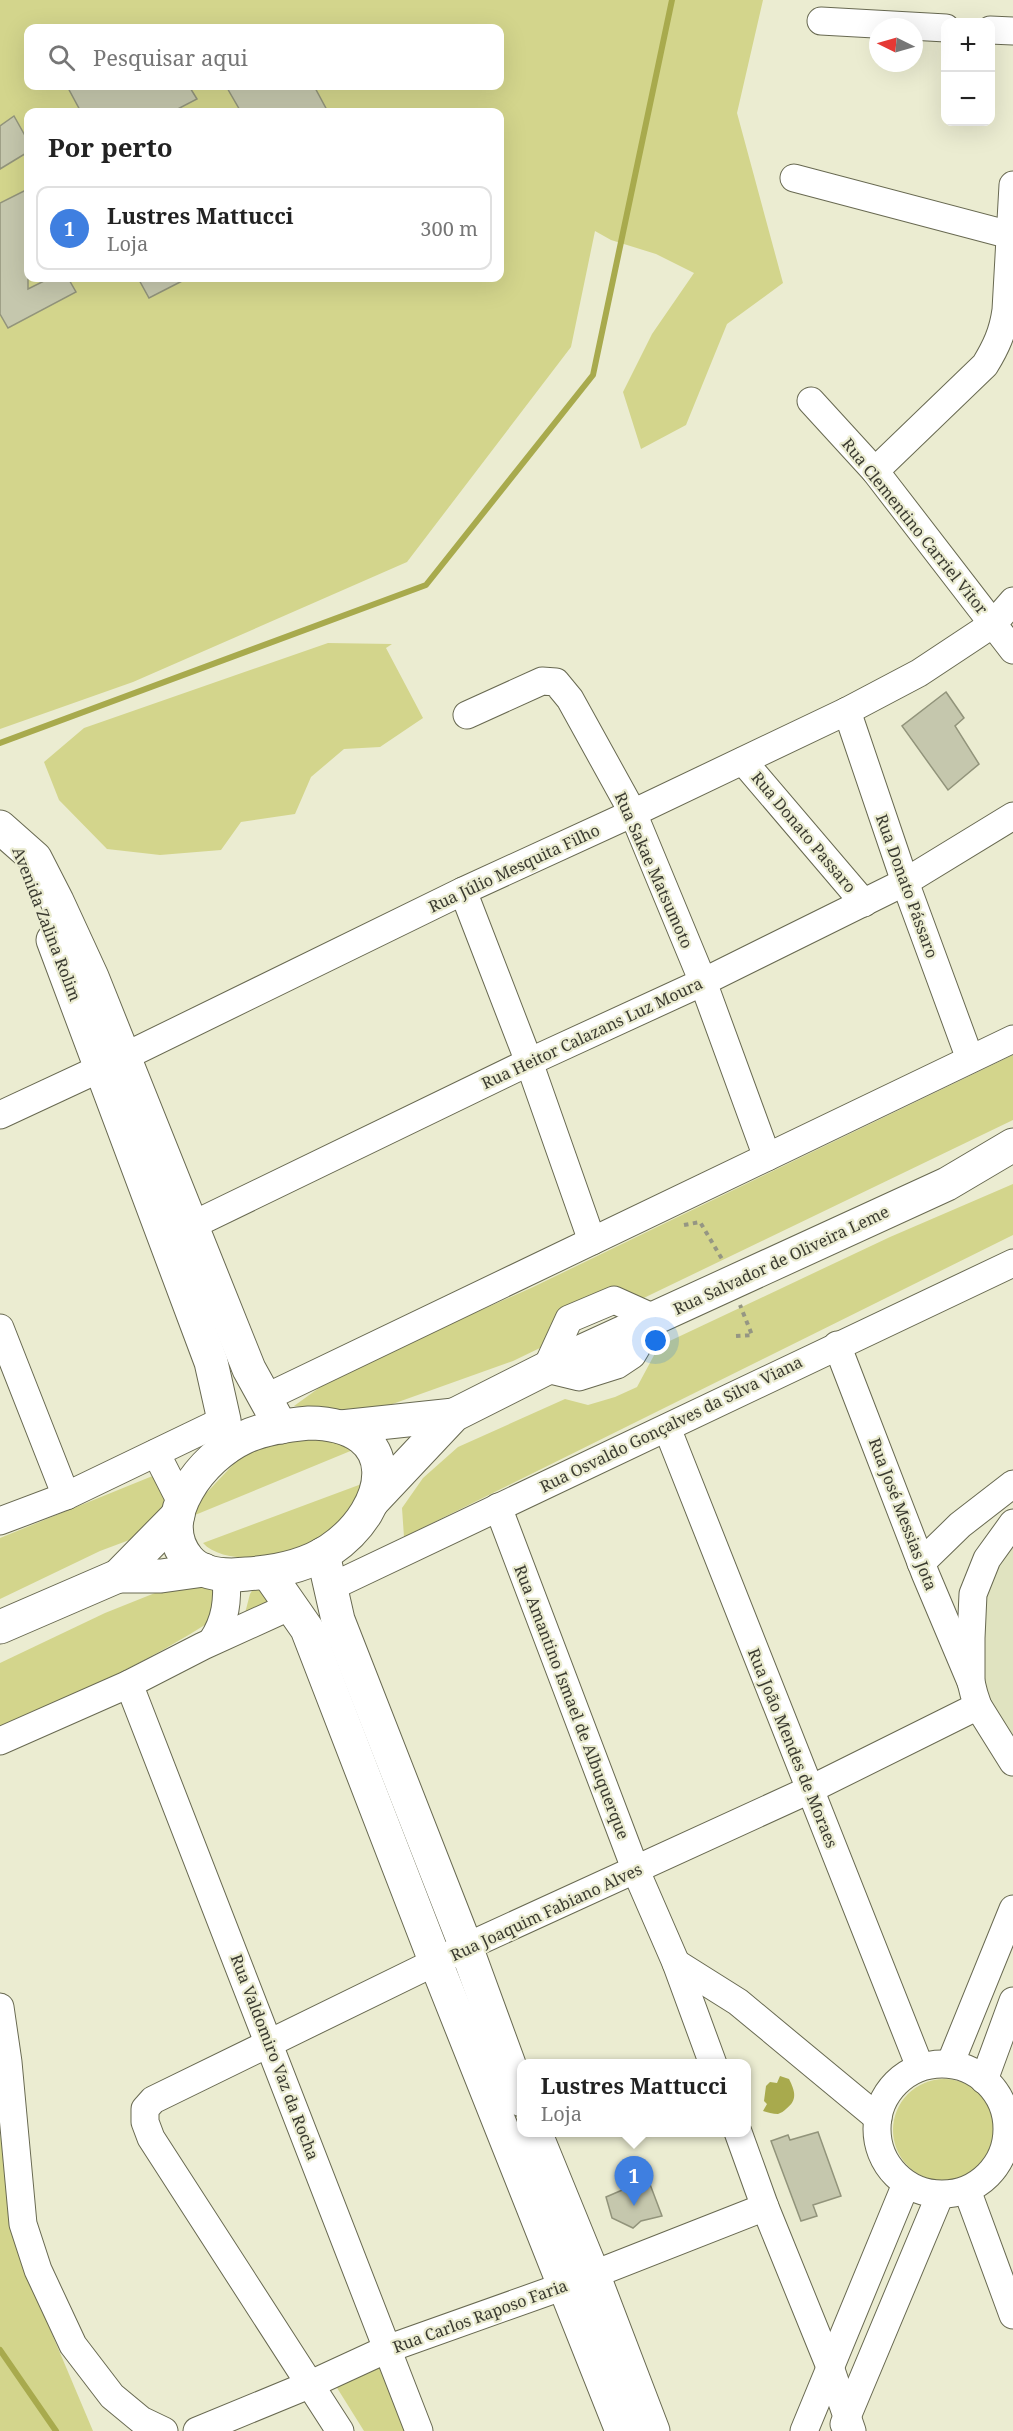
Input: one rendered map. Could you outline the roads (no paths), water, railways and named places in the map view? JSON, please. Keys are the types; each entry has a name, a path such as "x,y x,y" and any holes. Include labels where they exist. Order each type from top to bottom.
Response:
{"main road":[{"name":"Avenida Zalina Rolim","path":"7,833 35,858 57,901 92,977 112,1061 178,1232 281,1427"},
{"path":"947,1184 1013,1145"},
{"path":"947,1184 981,1176 1013,1164"},
{"name":"Rua Salvador de Oliveira Leme","path":"454,1415 546,1368 947,1184"},
{"name":"Avenida Zalina Rolim","path":"178,1232 211,1362 226,1434"},
{"path":"341,1426 454,1415"},
{"path":"0,1628 118,1576 268,1573 304,1563 342,1541 373,1501 454,1415"},
{"path":"118,1576 179,1509 191,1484 226,1434 251,1435 281,1427 309,1424 341,1426 362,1436 374,1451 380,1471 373,1501"},
{"path":"179,1509 177,1532 181,1549 192,1564 215,1573"},
{"path":"323,1554 338,1620 466,1947 517,2086"},
{"path":"268,1573 307,1629 436,1963 579,2280 653,2431"},
{"path":"536,2137 622,2431"}],"street":[{"path":"821,21 941,27"},
{"path":"995,30 1013,31"},
{"path":"794,178 1010,234"},
{"path":"875,471 985,365 997,345 1003,330 1006,310 1013,185"},
{"name":"Rua Clementino Carriel Vitor","path":"811,401 875,471 1013,650"},
{"name":"Rua Júlio Mesquita Filho","path":"0,1114 463,891 847,711 919,673 993,624 1013,601"},
{"name":"Rua Sakae Matsumoto","path":"467,715 542,681 556,682 570,699 633,813 703,982 767,1157"},
{"name":"Rua Donato Pássaro","path":"847,711 905,882 970,1059"},
{"name":"Rua Donato Passaro","path":"744,760 864,903"},
{"name":"Rua Heitor Calazans Luz Moura","path":"178,1232 528,1062 703,982 864,903 905,882 1013,816"},
{"path":"463,891 528,1062 592,1241"},
{"path":"265,1398 1013,1039"},
{"name":"Rua Osvaldo Gonçalves da Silva Viana","path":"331,1587 1013,1263"},
{"path":"0,1328 66,1496"},
{"name":"Rua José Messias Jota","path":"837,1345 974,1694 1013,1762"},
{"name":"Rua João Mendes de Moraes","path":"667,1428 920,2067"},
{"path":"0,1521 66,1496 156,1454 226,1434"},
{"path":"156,1454 179,1509"},
{"path":"973,1594 968,1599 961,1600 946,1596 923,1568 960,1524 1013,1484"},
{"name":"Rua Amantino Ismael de Albuquerque","path":"498,1507 636,1871 676,1963 711,2059"},
{"path":"974,1694 973,1594 987,1559 1013,1523"},
{"path":"212,1641 224,1621 226,1609 215,1573"},
{"path":"0,1741 129,1684 212,1641 291,1606"},
{"name":"Rua Valdomiro Vaz da Rocha","path":"129,1684 419,2431"},
{"name":"Rua Joaquim Fabiano Alves","path":"311,2384 151,2138 145,2122 145,2109 153,2100 466,1947 809,1790 974,1694"},
{"path":"950,2064 1013,1909"},
{"path":"676,1963 738,2002 878,2118"},
{"path":"984,2080 1013,2001"},
{"path":"0,2007 8,2062 23,2224 38,2270 73,2345 112,2396 141,2420 164,2431"},
{"path":"950,2064 970,2070 984,2080 1002,2104 1007,2130 1007,2163 967,2190 940,2195 922,2192 906,2184 892,2173 883,2158 878,2142 878,2118 886,2094 907,2073 920,2067 950,2064"},
{"path":"739,2137 765,2207 830,2367 846,2427"},
{"path":"804,2431 906,2184"},
{"path":"967,2190 1013,2315"},
{"path":"846,2427 940,2195"},
{"name":"Rua Carlos Raposo Faria","path":"197,2431 311,2384 387,2349 579,2280 765,2207"},
{"path":"311,2384 340,2431"}],"waterway":[{"path":"0,743 426,585 593,375 672,0"},
{"path":"0,2350 56,2431"}],"place":[{"name":"Lustres Mattucci","path":"634,2206"}]}
